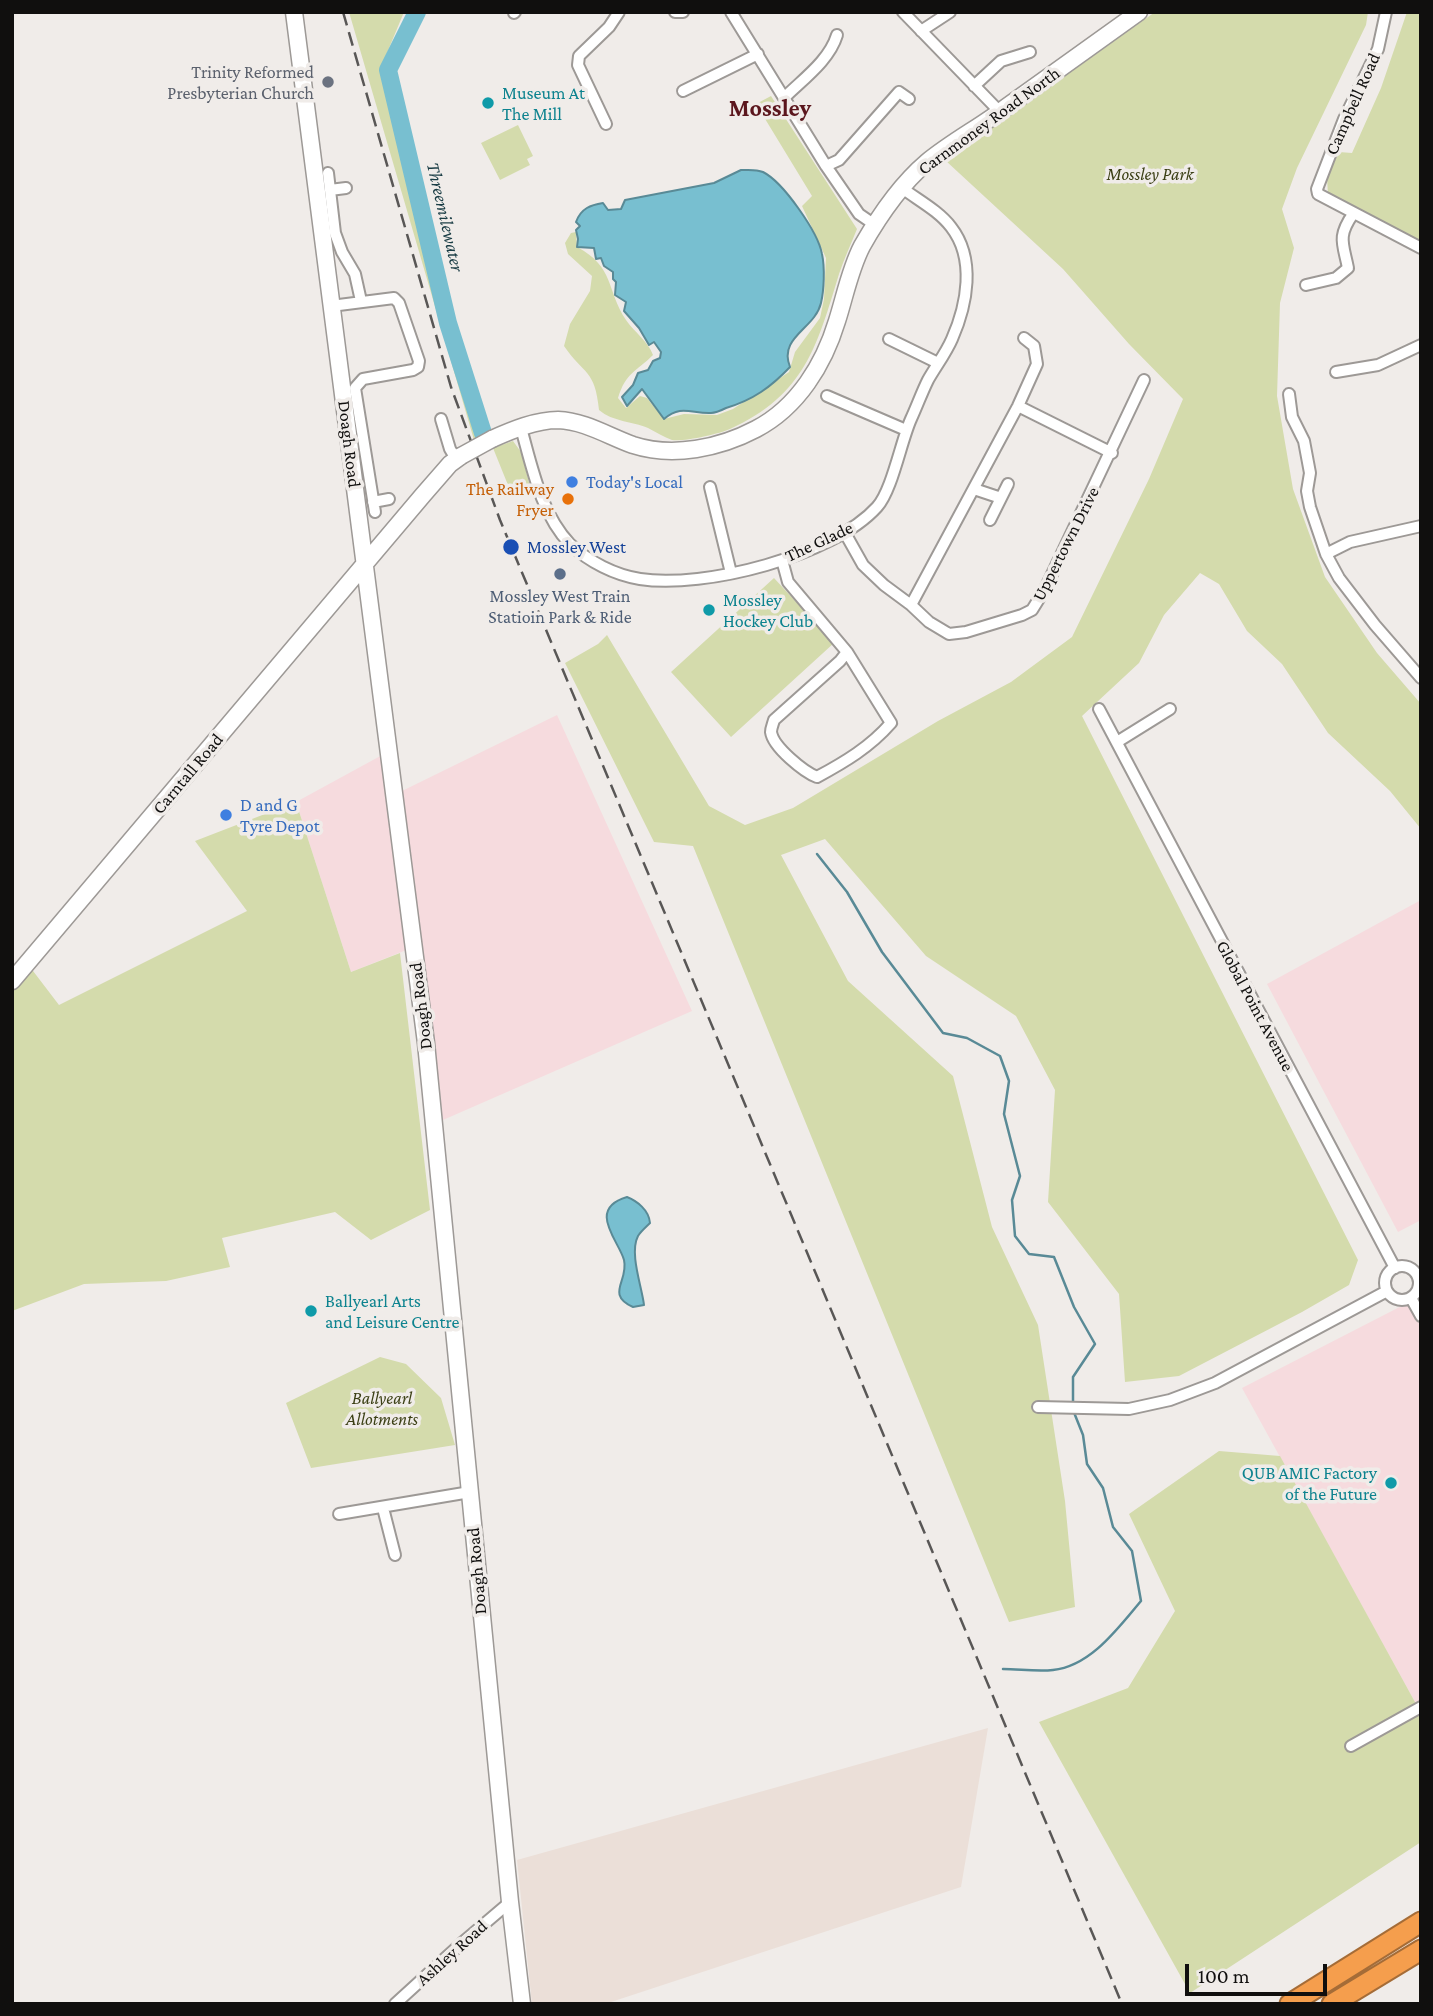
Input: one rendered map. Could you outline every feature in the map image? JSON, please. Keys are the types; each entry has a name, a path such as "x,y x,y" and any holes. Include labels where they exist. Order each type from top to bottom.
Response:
{"highway":[{"path":"1290,2004 1421,1922"},
{"path":"1332,2004 1421,1950"}],"main road":[{"name":"Doagh Road","path":"294,12 422,1007 522,2004"},
{"name":"Carnmoney Road North","path":"364,567 458,458 492,439 521,428 545,421 568,421 651,449 685,450 721,443 759,427 790,404 802,391 821,361 854,264 875,225 902,188 928,162 1139,12"},
{"name":"Carntall Road","path":"12,981 364,567"}],"street":[{"path":"606,124 578,65 579,56 609,27 619,12"},
{"path":"676,12 684,12"},
{"path":"731,12 826,166 859,214 875,225"},
{"path":"903,12 1000,112"},
{"path":"921,31 950,12"},
{"name":"Campbell Road","path":"1353,214 1318,194 1317,189 1344,119 1378,50 1386,12"},
{"path":"783,98 826,57 837,35"},
{"path":"974,86 1001,61 1030,52"},
{"path":"683,91 758,54"},
{"path":"826,166 839,160 899,92 909,99"},
{"path":"328,173 335,233 355,274 361,301"},
{"path":"330,190 346,188"},
{"name":"The Glade","path":"521,428 535,475 554,521 570,543 589,559 613,571 640,579 694,581 782,559 807,551 845,533 880,505 906,430 927,382 952,339 965,301 966,266 963,248 953,230 944,219 902,188"},
{"path":"1306,285 1336,278 1348,268 1342,241 1343,229 1353,214 1421,248"},
{"path":"331,306 394,298 399,303 419,361 418,367 413,370 363,379 355,388 374,507 389,499"},
{"path":"911,604 1018,406 1037,365 1034,346 1024,338"},
{"path":"889,340 938,363"},
{"path":"1336,372 1378,365 1421,345"},
{"name":"Uppertown Drive","path":"845,533 863,565 884,585 949,634 957,634 1032,610 1039,602 1112,453 1144,380"},
{"path":"1289,394 1292,417 1304,440 1310,474 1307,492 1310,507 1326,554 1339,578 1375,625 1421,678"},
{"path":"827,396 906,430"},
{"path":"1018,406 1112,453"},
{"path":"440,419 450,449 458,458"},
{"path":"990,520 1008,484"},
{"path":"710,487 731,573"},
{"path":"974,489 1001,498"},
{"path":"1326,554 1350,542 1421,526"},
{"path":"782,559 788,582 847,652 891,723 877,739 854,756 817,777 804,772 776,742 771,732 774,720 847,652"},
{"name":"Global Point Avenue","path":"1099,709 1395,1268"},
{"path":"1117,742 1170,709"},
{"path":"1405,1266 1419,1274 1419,1287 1411,1298 1400,1300 1387,1291 1386,1278 1395,1268 1405,1266"},
{"path":"1038,1407 1129,1409 1170,1400 1215,1383 1387,1291"},
{"path":"1411,1298 1421,1316"},
{"path":"339,1514 470,1492"},
{"path":"383,1508 395,1555"},
{"path":"1350,1746 1421,1707"},
{"name":"Ashley Road","path":"395,2004 510,1902"}],"shaded area":[{"path":"557,715 692,1011 443,1120 426,1051 414,947 351,972 296,802 384,754 402,791"},
{"path":"1421,900 1421,1220 1398,1232 1267,984"},
{"path":"1421,1296 1421,1713 1242,1388"},
{"path":"988,1728 961,1887 605,2004 532,2004 517,1860"}],"green space":[{"path":"349,12 404,12 382,65 488,432 474,440"},
{"name":"Mossley Park","path":"1155,12 1368,12 1366,25 1297,168 1282,209 1294,248 1280,303 1277,396 1293,489 1325,577 1377,653 1421,704 1421,829 1390,791 1328,733 1282,664 1247,631 1219,584 1200,573 1164,615 1139,663 1082,716 1358,1260 1349,1285 1302,1312 1179,1376 1125,1382 1119,1294 1048,1202 1055,1090 1016,1016 926,956 825,839 781,855 848,981 953,1076 992,1227 1038,1325 1065,1501 1075,1607 1009,1622 693,846 654,842 565,663 598,644 607,635 709,806 745,825 793,808 938,721 1011,682 1072,637 1149,479 1183,399 1129,344 1063,269 946,161"},
{"path":"1407,12 1421,12 1421,243 1328,196 1327,177 1339,152 1352,153 1381,88"},
{"path":"771,96 857,229 815,346 792,384 776,401 730,429 684,440 672,440 648,428 604,414 599,410 591,379 564,346 570,324 590,291 592,276 568,254 565,243 571,233 576,232 577,247 604,271 626,320 648,345 653,355 624,383 618,398 626,408 640,396 647,398 664,419 684,414 717,415 733,409 789,372 795,352 820,318 826,258 802,206 812,196 756,104"},
{"path":"518,125 533,156 527,159 530,165 500,180 481,143"},
{"path":"513,441 521,452 531,490 516,496 510,490 493,448"},
{"path":"774,578 834,643 731,737 671,672"},
{"path":"296,802 351,972 400,953 430,1210 371,1240 335,1212 222,1238 230,1267 166,1281 84,1284 12,1311 12,989 30,967 59,1005 247,911 195,841"},
{"name":"Ballyearl Allotments","path":"380,1357 406,1364 441,1398 455,1445 311,1468 286,1403"},
{"path":"1219,1451 1280,1456 1421,1713 1421,1842 1190,1993 1039,1722 1128,1688 1175,1611 1129,1514"}],"water":[{"path":"741,170 760,171 771,177 814,233 824,266 823,292 817,312 789,348 790,367 769,387 745,401 715,412 676,412 664,419 642,389 627,406 622,397 633,385 638,373 648,370 653,361 660,358 661,352 654,342 649,345 624,311 626,302 615,295 616,282 613,272 604,266 601,258 596,259 594,248 577,247 576,230 580,226 576,222 578,217 594,205 603,203 608,210 621,209 625,200 714,183"},
{"path":"627,1197 642,1207 650,1223 638,1236 635,1251 644,1305 633,1307 620,1297 624,1260 608,1226 607,1217 615,1202"}],"waterway":[{"name":"Threemilewater","path":"417,12 388,70 448,323 483,433"},
{"path":"817,854 847,892 882,952 943,1033 967,1038 1000,1056 1009,1081 1004,1114 1020,1176 1012,1200 1015,1236 1029,1254 1054,1257 1074,1307 1095,1344 1073,1377 1073,1403"},
{"path":"1003,1669 1053,1670 1080,1661 1103,1644 1141,1601 1132,1551 1113,1527 1103,1488 1087,1464 1083,1435 1073,1410"}],"railway":[{"path":"343,12 451,387 500,520 1122,2004"}],"place":[{"name":"Trinity Reformed Presbyterian Church","path":"328,82"},
{"name":"Museum At The Mill","path":"488,103"},
{"name":"Today's Local","path":"572,482"},
{"name":"The Railway Fryer","path":"568,499"},
{"name":"Mossley West","path":"511,547"},
{"name":"Mossley West Train Statioin Park & Ride","path":"560,574"},
{"name":"Mossley Hockey Club","path":"709,610"},
{"name":"D and G Tyre Depot","path":"226,815"},
{"name":"Ballyearl Arts and Leisure Centre","path":"311,1311"},
{"name":"QUB AMIC Factory of the Future","path":"1391,1483"}],"district":[{"name":"Mossley","path":"770,109"}]}
